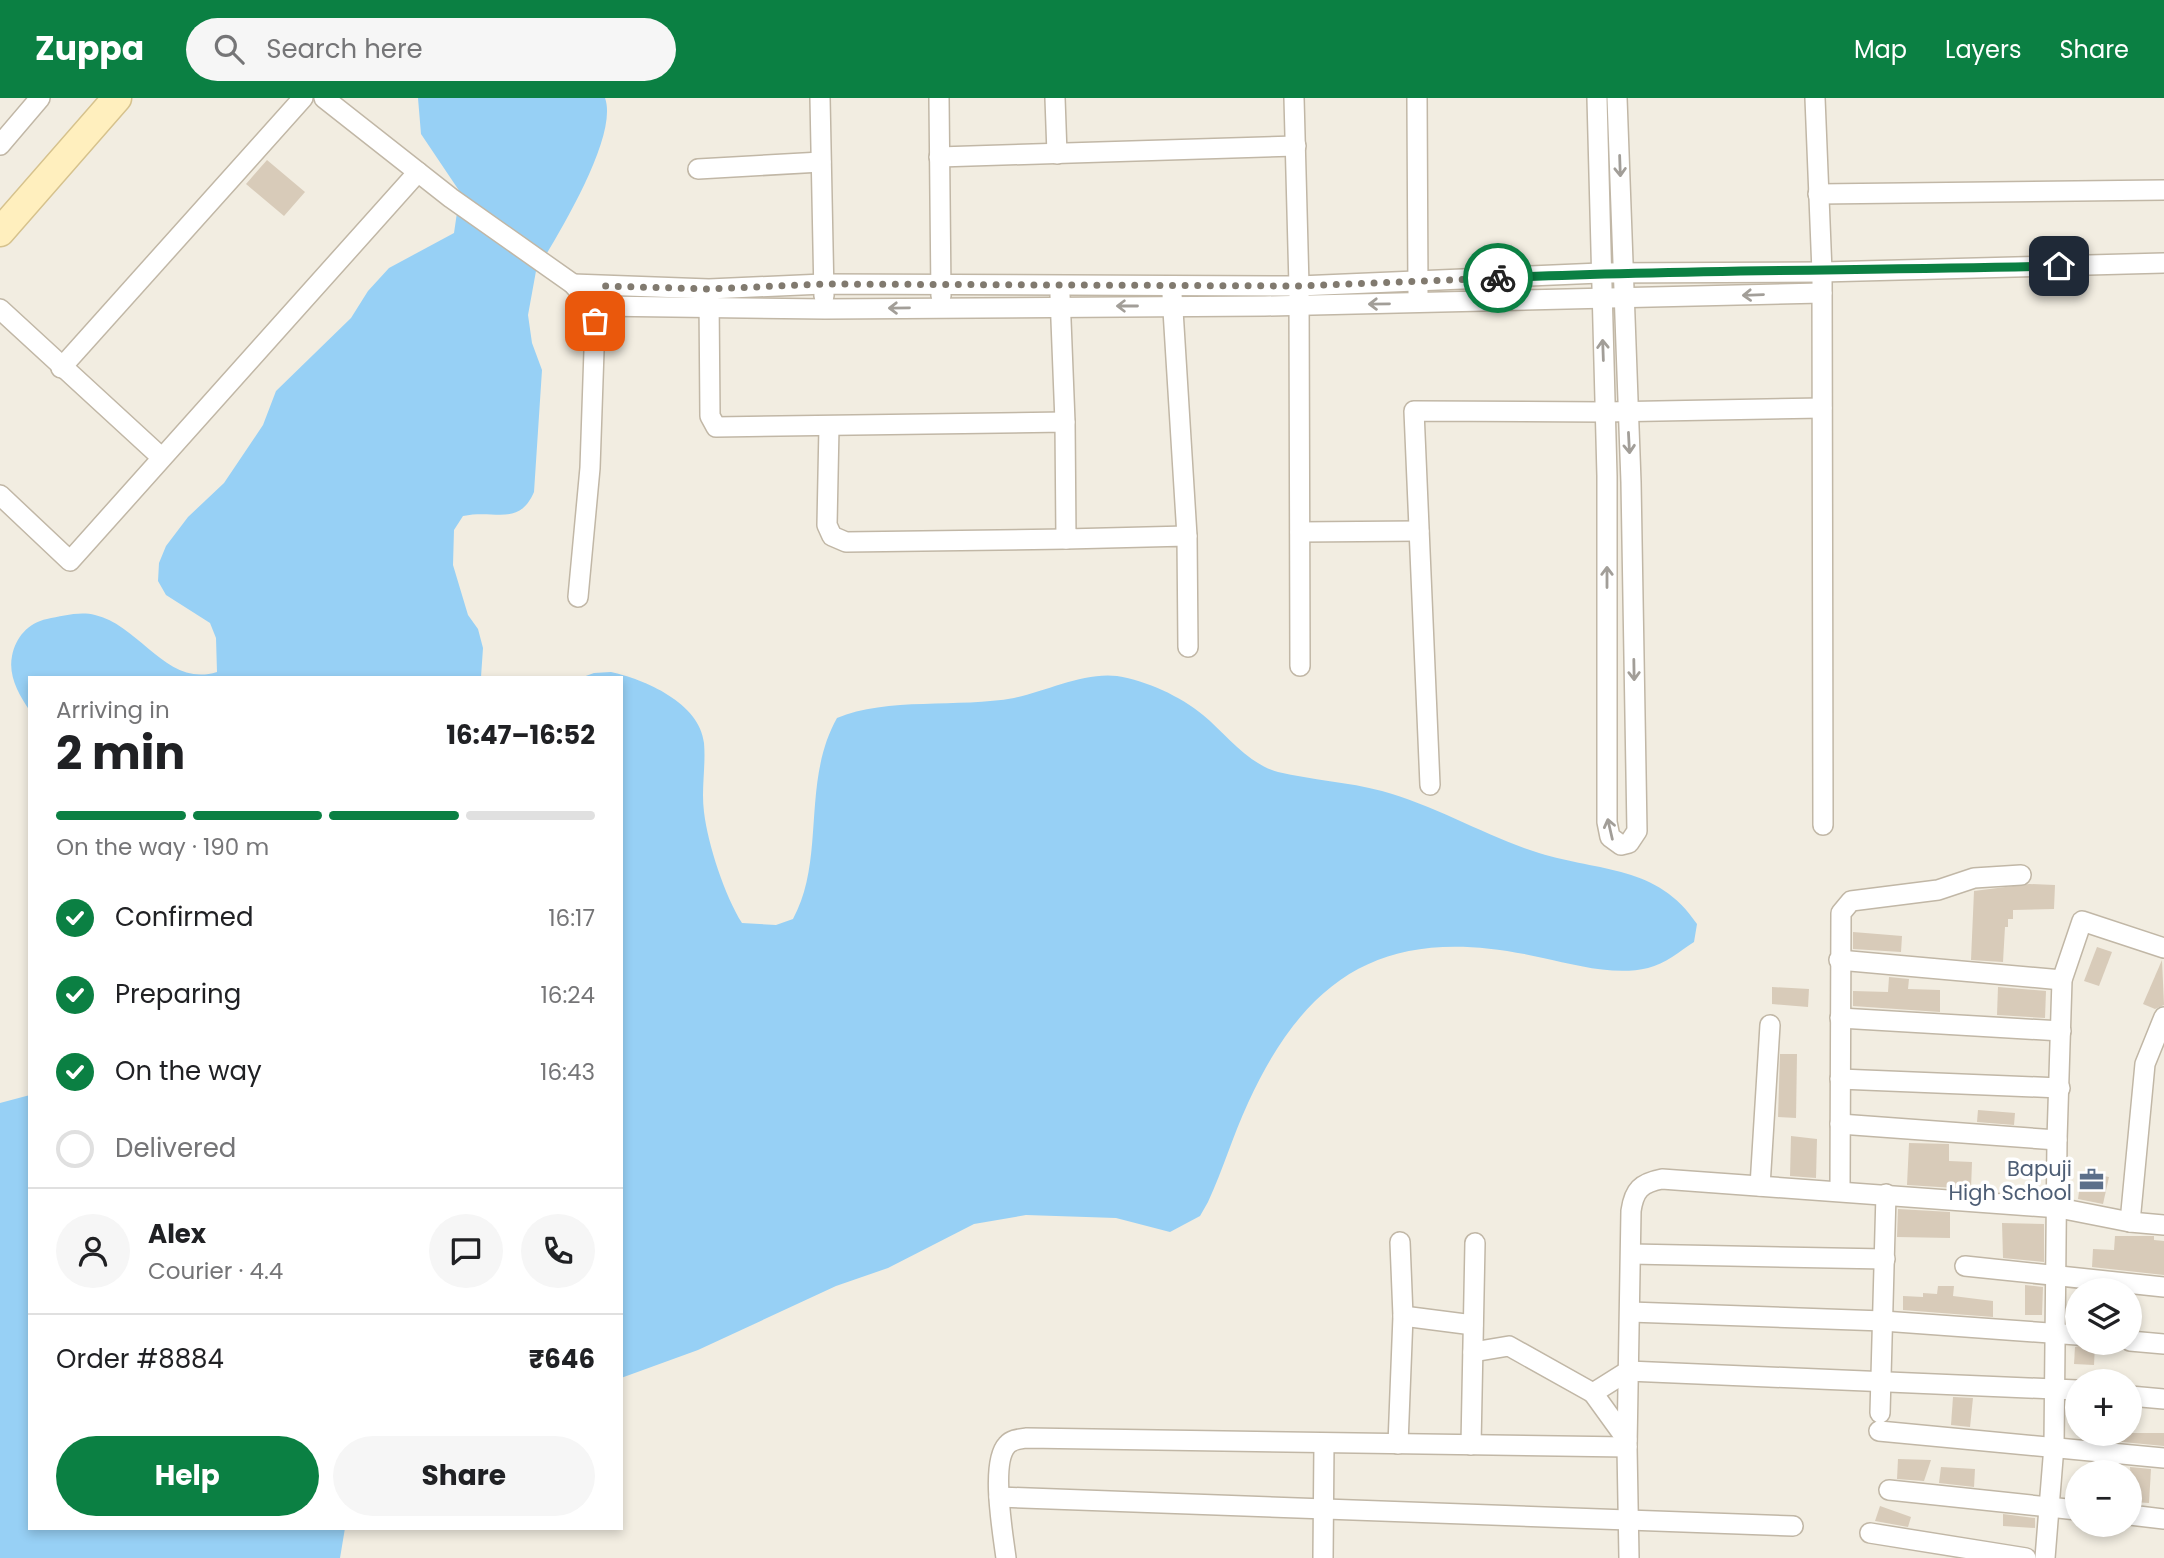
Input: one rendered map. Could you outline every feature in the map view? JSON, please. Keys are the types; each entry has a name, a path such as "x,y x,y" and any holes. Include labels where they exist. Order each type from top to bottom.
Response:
{"main road":[{"path":"0,232 117,98"}],"street":[{"path":"0,145 40,98"},
{"path":"61,368 303,98"},
{"path":"324,98 451,198 548,269 573,284 586,299 599,306 709,299 823,284 941,285 1173,306 1299,296 1417,282 1600,273 1822,272 2164,263"},
{"path":"820,98 825,309"},
{"path":"939,98 941,307"},
{"path":"1055,98 1057,155"},
{"path":"1294,98 1299,296 1300,666"},
{"path":"1417,98 1419,303"},
{"path":"1597,98 1605,412 1607,822 1610,837 1620,845 1629,843 1637,831 1618,98"},
{"path":"1815,98 1822,272 1823,825"},
{"path":"939,157 1296,145"},
{"path":"698,169 821,162"},
{"path":"0,495 69,561 418,172"},
{"path":"1818,194 2164,190"},
{"path":"573,284 825,309 941,307 1172,285 1419,303 1822,293"},
{"path":"1172,285 1187,536 1188,647"},
{"path":"578,597 590,468 595,321 604,286"},
{"path":"1060,296 1066,540"},
{"path":"709,299 710,416 716,427 1065,422"},
{"path":"0,309 61,368 161,457"},
{"path":"1430,785 1414,411 1605,412 1822,408"},
{"path":"829,427 827,525 832,536 846,542 1187,536"},
{"path":"1300,532 1419,531"},
{"path":"1840,1190 1841,913 1851,901 1938,890 1974,878 2021,875"},
{"path":"2045,1558 2054,1446 2055,1273 2059,1208 2057,1140 2062,980 2082,920 2164,948"},
{"path":"1839,960 2062,980"},
{"path":"2130,1222 2145,1065 2164,1017"},
{"path":"1840,1018 2061,1031"},
{"path":"1760,1186 1770,1025"},
{"path":"1840,1079 2060,1088"},
{"path":"1840,1124 2057,1140"},
{"path":"1629,1558 1627,1443 1633,1198 1638,1188 1648,1181 1662,1179 1840,1190 2059,1208 2130,1222 2164,1225"},
{"path":"1886,1194 1879,1422 2164,1458"},
{"path":"1398,1444 1403,1316 1400,1242"},
{"path":"1471,1445 1475,1243"},
{"path":"1631,1254 1885,1259"},
{"path":"1965,1266 2055,1273 2164,1287"},
{"path":"1630,1312 1883,1321 2065,1333"},
{"path":"1403,1316 1473,1325"},
{"path":"2142,1342 2164,1344"},
{"path":"1473,1352 1509,1346 1593,1393 1627,1443"},
{"path":"1593,1393 1629,1371 2065,1389"},
{"path":"2142,1397 2164,1399"},
{"path":"1006,1558 999,1497 1005,1447 1012,1441 1027,1438 1324,1444 1627,1443"},
{"path":"1323,1558 1324,1444"},
{"path":"1889,1490 2065,1509"},
{"path":"999,1497 1793,1526"},
{"path":"2142,1516 2164,1518"},
{"path":"1870,1533 2026,1558"}],"water":[{"path":"418,98 605,98 607,115 595,160 558,235 536,271 528,315 532,343 542,370 534,492 521,510 505,514 463,516 454,530 453,565 468,615 478,629 483,648 481,676 28,676 28,708 13,678 11,663 14,649 29,627 40,621 59,617 95,615 111,621 154,654 183,671 199,675 217,672 216,638 210,623 166,595 158,581 159,563 166,546 188,517 224,483 263,425 276,391 351,318 368,291 389,268 454,233 460,192 421,134"},
{"path":"611,672 624,675 654,687 682,705 700,729 704,743 703,803 706,825 724,885 742,923 776,925 793,919 803,896 809,871 820,768 826,743 837,718 878,707 1014,698 1079,679 1117,676 1163,690 1184,702 1203,715 1247,755 1267,768 1291,775 1382,791 1539,853 1606,868 1646,881 1682,905 1697,924 1694,942 1660,964 1622,971 1595,969 1491,949 1444,947 1402,953 1364,966 1330,988 1300,1017 1273,1056 1248,1103 1200,1216 1170,1232 1116,1218 1026,1215 974,1224 888,1268 836,1286 698,1350 623,1377 623,676 586,676"},
{"path":"28,1096 28,1530 345,1530 340,1558 0,1558 0,1103"}],"building":[{"path":"267,160 305,192 284,216 246,184"},
{"path":"2029,884 2055,885 2054,909 2013,910 2013,919 2008,919 2008,927 2005,927 2003,962 1971,960 1974,891"},
{"path":"1853,932 1902,936 1901,952 1853,949"},
{"path":"2097,947 2112,952 2099,986 2084,981"},
{"path":"2162,960 2164,1005 2155,1009 2143,1004"},
{"path":"1889,977 1909,979 1908,989 1940,990 1940,1012 1853,1006 1853,991 1888,992"},
{"path":"1772,987 1809,989 1808,1007 1772,1004"},
{"path":"1998,987 2046,991 2045,1018 1997,1015"},
{"path":"1780,1054 1797,1054 1796,1118 1778,1117"},
{"path":"1978,1110 2015,1113 2014,1125 1977,1122"},
{"path":"1791,1136 1817,1139 1816,1178 1790,1176"},
{"path":"1909,1143 1949,1144 1949,1161 1972,1162 1971,1189 1907,1185"},
{"path":"2082,1172 2109,1177 2103,1204 2078,1199"},
{"path":"1898,1209 1950,1212 1950,1238 1897,1237"},
{"path":"2002,1223 2044,1224 2044,1262 2003,1258"},
{"path":"2115,1236 2154,1236 2154,1240 2164,1241 2164,1275 2092,1267 2093,1249 2114,1250"},
{"path":"2025,1285 2043,1287 2042,1315 2025,1315"},
{"path":"1938,1286 1954,1286 1953,1296 1993,1301 1993,1317 1903,1310 1903,1296 1923,1297 1923,1293 1937,1294"},
{"path":"2075,1355 2094,1355 2094,1365 2074,1364"},
{"path":"1953,1397 1973,1398 1970,1427 1951,1425"},
{"path":"2142,1433 2164,1433 2164,1446 2142,1444"},
{"path":"1898,1459 1931,1460 1924,1481 1897,1479"},
{"path":"1941,1467 1975,1469 1974,1487 1939,1483"},
{"path":"2142,1468 2151,1469 2149,1503 2142,1503"},
{"path":"1880,1506 1911,1517 1908,1527 1875,1521"},
{"path":"2003,1514 2035,1518 2035,1528 2003,1526"}],"way so far":[{"path":"595,321 604,286 709,289 823,284 1299,286 1498,278"}],"place":[{"name":"Bapuji High School","path":"2092,1180"}],"route":[{"path":"1498,278 1600,273 1822,272 2059,266"}]}
